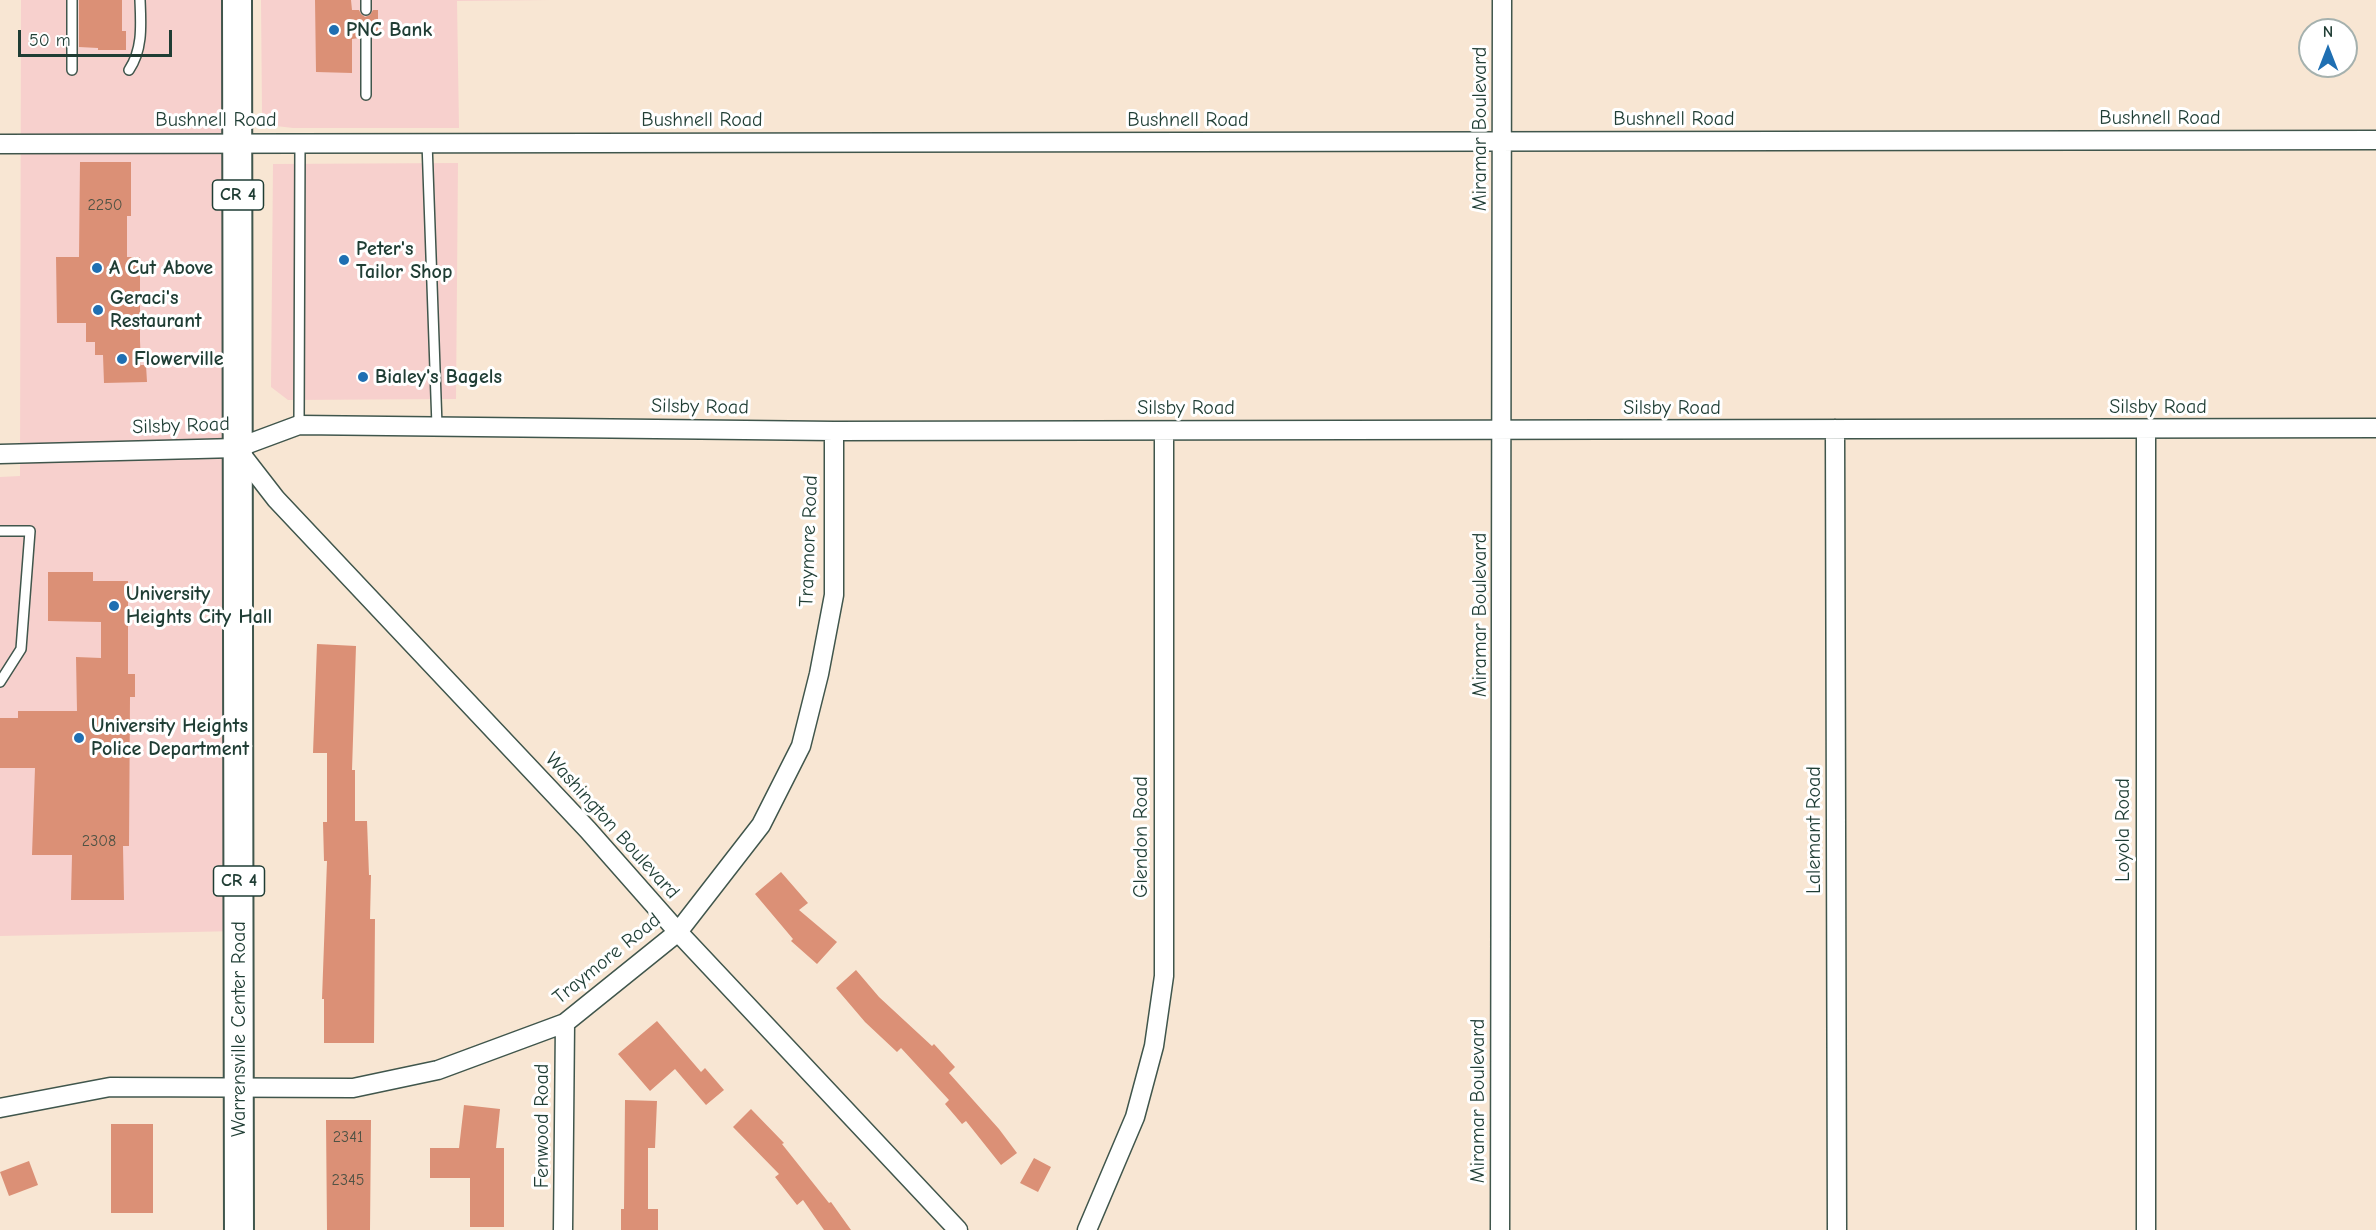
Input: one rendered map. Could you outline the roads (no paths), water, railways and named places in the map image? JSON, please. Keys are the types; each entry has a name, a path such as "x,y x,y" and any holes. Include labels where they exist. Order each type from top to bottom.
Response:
{"main road":[{"name":"Warrensville Center Road","path":"237,0 239,1230"}],"street":[{"name":"Miramar Boulevard","path":"1500,1230 1502,0"},
{"name":"Bushnell Road","path":"0,144 2376,140"},
{"name":"Silsby Road","path":"0,454 237,448 299,425 834,431 2376,428"},
{"name":"Lalemant Road","path":"1835,429 1837,1230"},
{"name":"Loyola Road","path":"2146,429 2146,1230"},
{"name":"Traymore Road","path":"0,1108 110,1087 353,1088 438,1070 565,1023 678,933 761,825 801,746 819,674 834,595 834,431"},
{"name":"Glendon Road","path":"1087,1230 1135,1117 1154,1046 1164,976 1164,431"},
{"name":"Washington Boulevard","path":"237,448 276,499 588,830 678,933 958,1230"},
{"name":"Fenwood Road","path":"563,1230 565,1023"}],"lane":[{"path":"72,0 72,70"},
{"path":"129,70 136,59 140,44 140,0"},
{"path":"366,38 366,95"},
{"path":"299,425 300,142"},
{"path":"427,142 437,426"},
{"path":"0,531 30,531 21,649 0,682"}],"place":[{"name":"PNC Bank","path":"334,30"},
{"name":"Peter's Tailor Shop","path":"344,260"},
{"name":"A Cut Above","path":"97,268"},
{"name":"Geraci's Restaurant","path":"98,310"},
{"name":"Flowerville","path":"122,359"},
{"name":"Bialey's Bagels","path":"363,377"},
{"name":"University Heights City Hall","path":"114,606"},
{"name":"University Heights Police Department","path":"79,738"}]}
